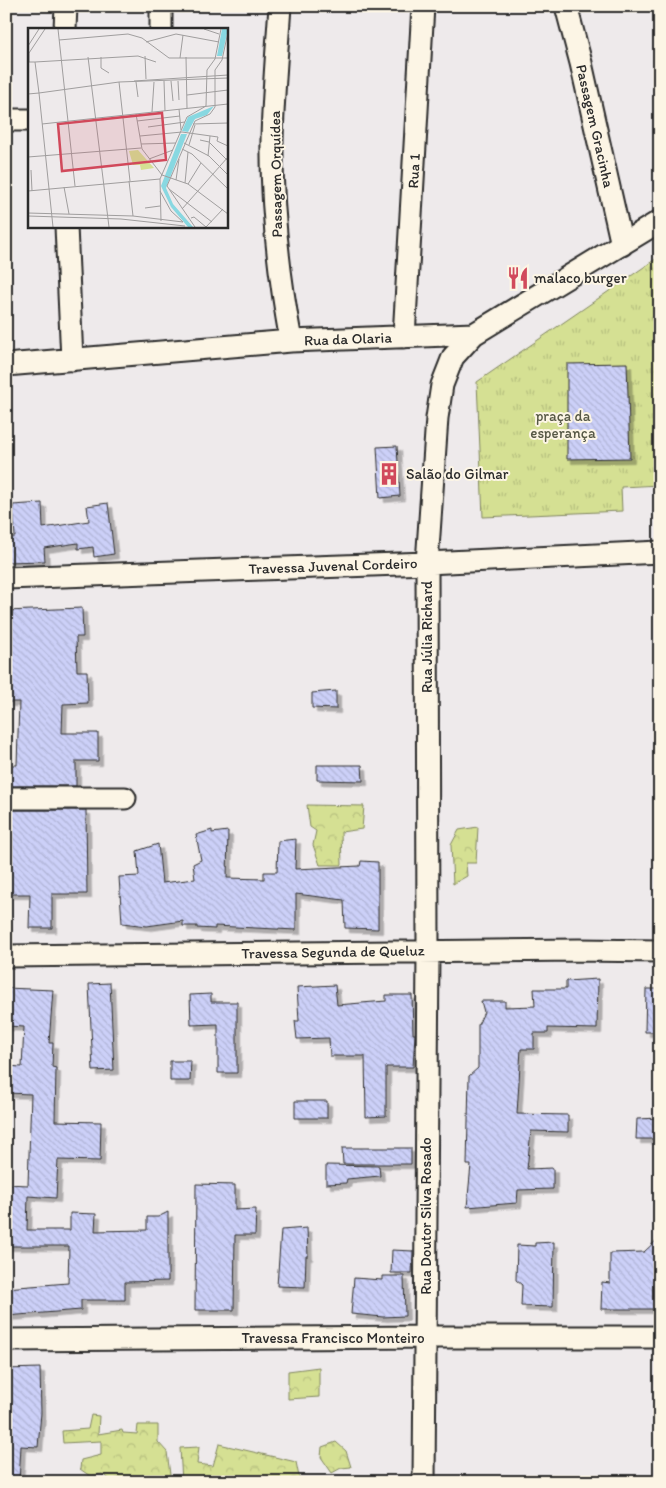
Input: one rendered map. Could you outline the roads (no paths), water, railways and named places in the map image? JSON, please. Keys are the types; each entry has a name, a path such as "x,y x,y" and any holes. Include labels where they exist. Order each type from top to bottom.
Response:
{"street":[{"path":"65,28 66,6"},
{"path":"161,6 161,28"},
{"name":"Passagem Orquídea","path":"280,6 272,140 279,265 291,341"},
{"name":"Rua 1","path":"404,337 423,6"},
{"name":"Passagem Gracinha","path":"566,6 581,62 622,245"},
{"path":"6,120 28,120"},
{"name":"Rua da Olaria","path":"6,365 291,341 474,334 660,221"},
{"path":"66,228 72,360"},
{"name":"Rua Júlia Richard","path":"428,951 427,563 437,418 442,385 453,357 474,334"},
{"name":"Travessa Juvenal Cordeiro","path":"6,578 427,563 660,552"},
{"path":"6,798 125,798"},
{"name":"Travessa Segunda de Queluz","path":"6,956 428,951 660,951"},
{"name":"Rua Doutor Silva Rosado","path":"424,1482 428,951"},
{"name":"Travessa Francisco Monteiro","path":"6,1340 660,1337"}],"place":[{"name":"malaco burger","path":"518,278"},
{"name":"Salão do Gilmar","path":"389,474"}],"park label":[{"name":"praça da esperança","path":"563,424"}]}
